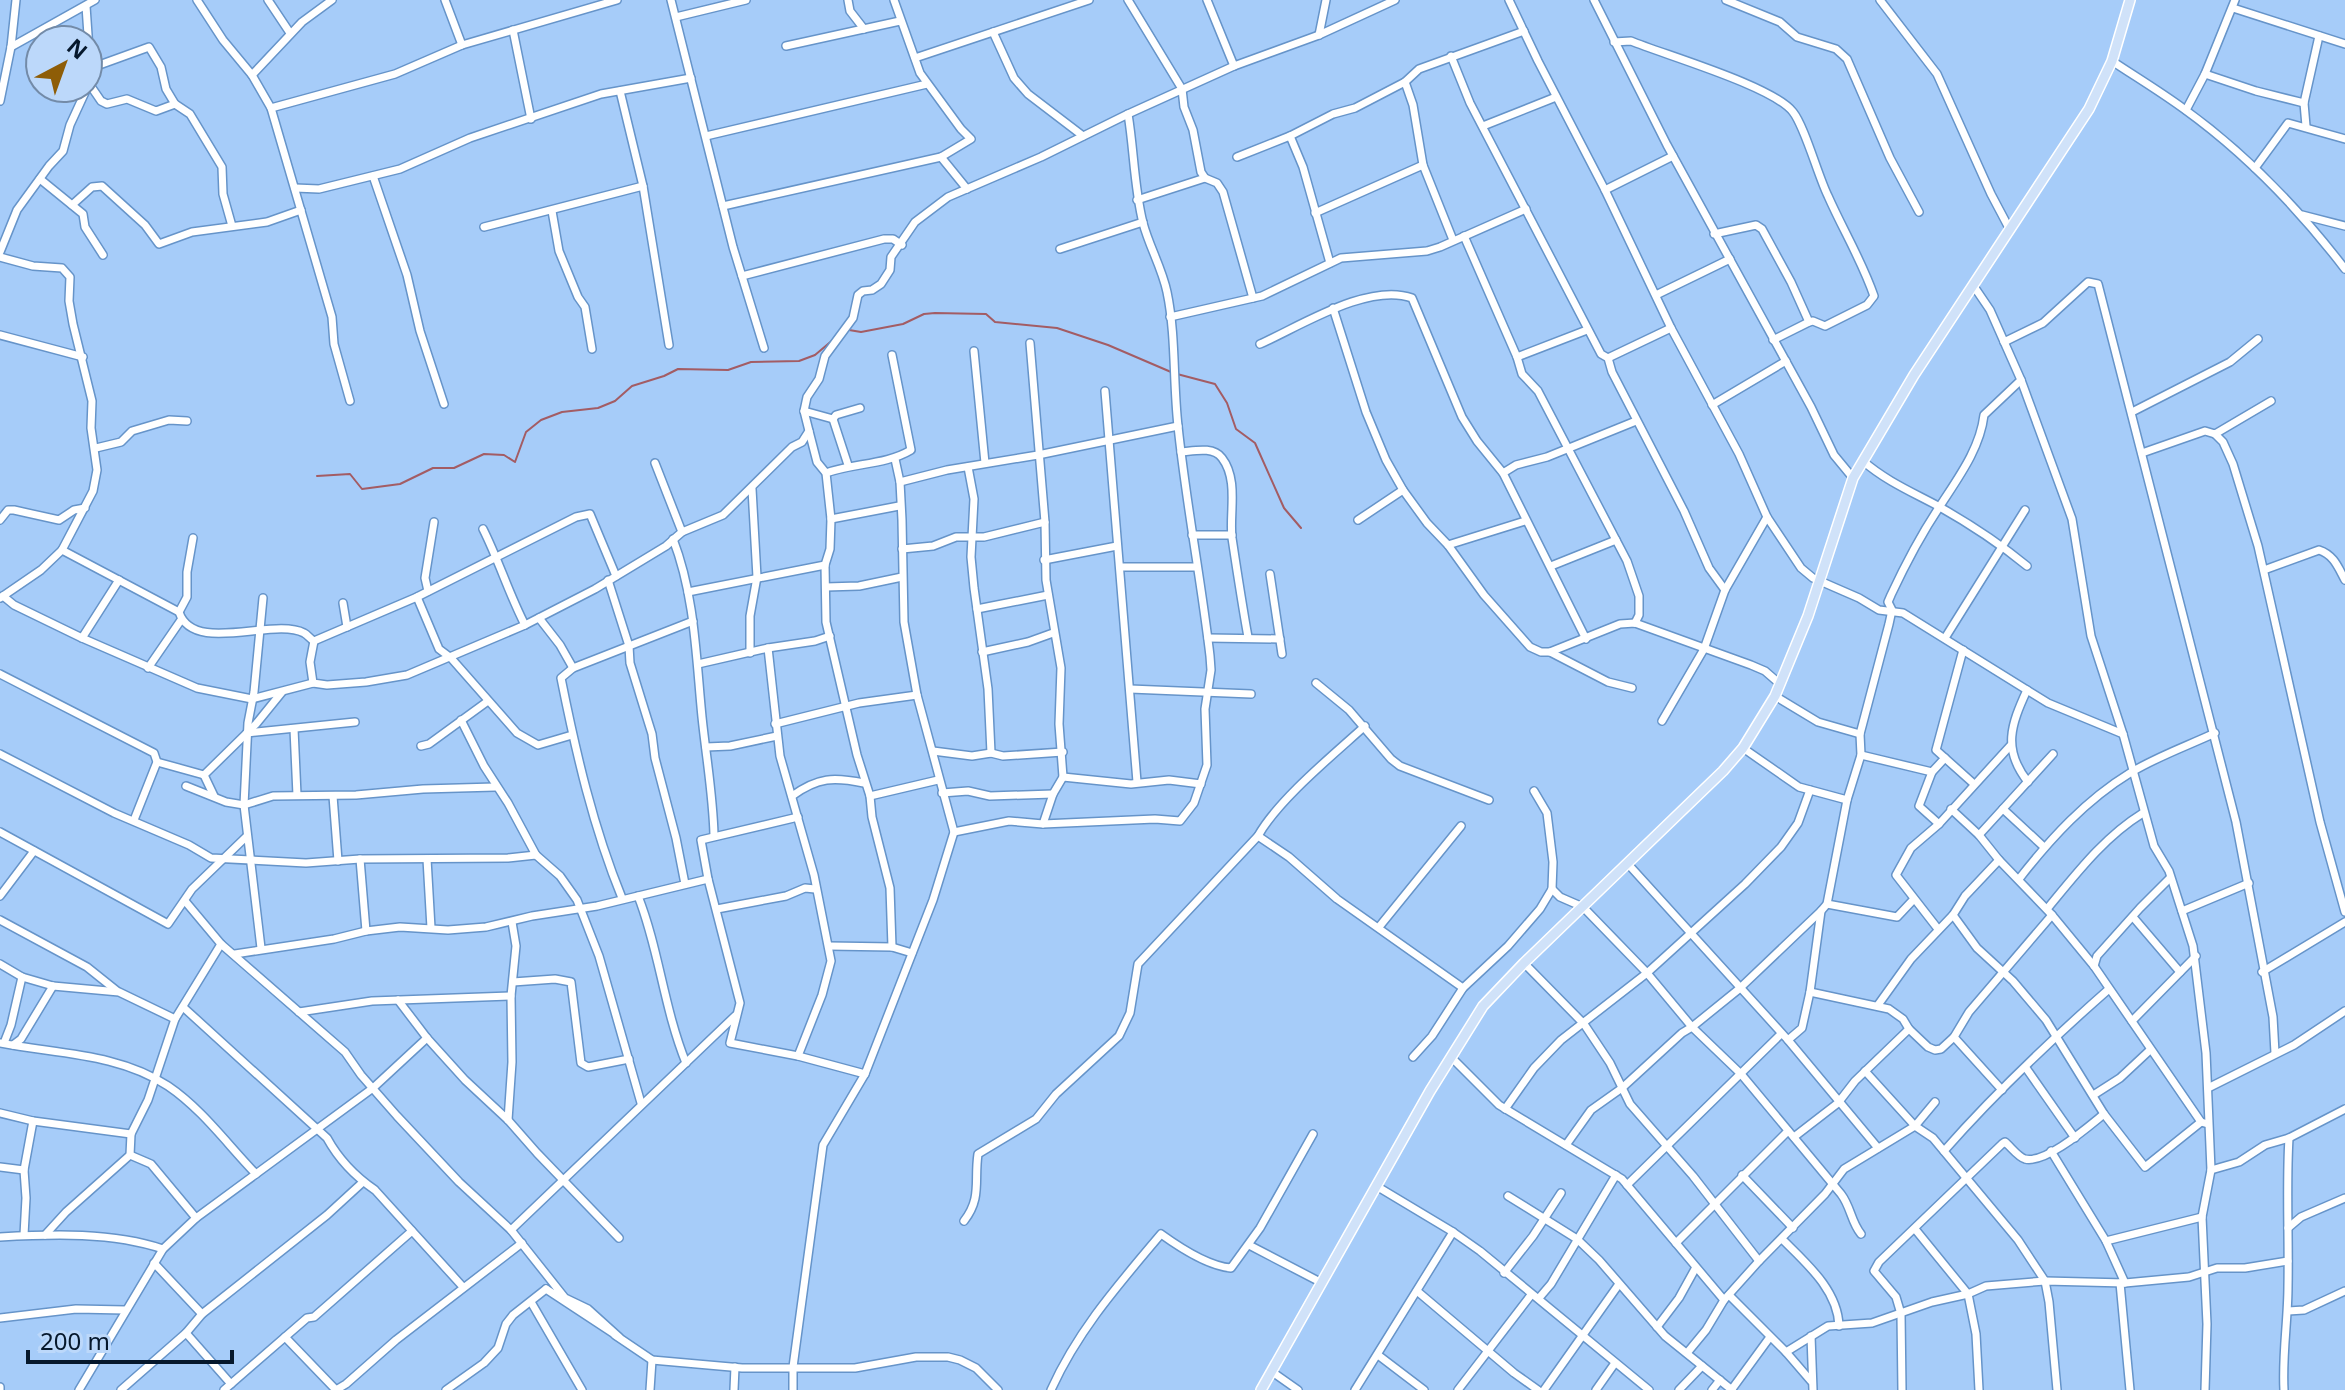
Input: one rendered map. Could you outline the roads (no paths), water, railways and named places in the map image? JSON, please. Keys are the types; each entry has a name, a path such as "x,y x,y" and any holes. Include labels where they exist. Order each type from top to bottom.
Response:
{"main road":[{"path":"1261,1390 1483,1006 1743,748 1775,696 1808,616 1853,478 1914,375 2089,109 2112,61 2130,0"}],"street":[{"path":"0,101 11,47 16,0"},
{"path":"11,47 95,0"},
{"path":"197,0 223,40 252,75 271,108 332,317 334,344 350,401"},
{"path":"268,0 290,33"},
{"path":"252,75 290,33 332,0"},
{"path":"445,0 462,45"},
{"path":"271,108 403,71 462,45 585,4 617,0"},
{"path":"671,0 723,206 764,348"},
{"path":"676,17 746,0"},
{"path":"848,0 850,11 864,29"},
{"path":"723,206 941,157 971,139 927,84 894,0"},
{"path":"915,58 1089,0"},
{"path":"1128,0 1182,89 1201,172 1205,178 1217,183 1223,192 1253,298"},
{"path":"1207,0 1234,66"},
{"path":"1319,35 1326,0"},
{"path":"892,947 890,888 826,614 825,565 830,549 831,519 826,473 817,462 804,411 807,397 819,379 825,356 853,318 858,295 881,284 890,270 891,257 915,222 948,197 1234,66 1319,35 1395,0"},
{"path":"1509,0 1671,328 1739,454 1767,517 1801,568 1818,581 1848,592 1879,610 1903,613 2048,703 2123,734"},
{"path":"1594,0 1714,234 1786,361 1834,455 1853,478"},
{"path":"1726,0 1780,22 1797,37 1836,49 1847,59 1890,158 1919,212"},
{"path":"1880,0 1937,74 2009,228"},
{"path":"2186,110 2205,74 2234,4 2345,44"},
{"path":"86,6 87,24"},
{"path":"786,46 900,21"},
{"path":"513,30 531,119"},
{"path":"1237,157 1290,136 1333,114 1355,108 1405,82 1419,69 1524,31"},
{"path":"993,32 1014,78 1028,94 1083,136"},
{"path":"2306,126 2304,103 2319,36"},
{"path":"1614,42 1631,41 1730,78 1769,95 1794,113 1827,195 1864,268 1874,296 1867,305 1825,326 1809,322 1773,340"},
{"path":"104,63 149,47 161,67 166,89 175,104 190,114 222,167 223,194 232,226"},
{"path":"1451,56 1470,103 1587,330 1601,354 1608,358 1709,568 1725,590"},
{"path":"2112,61 2186,110 2255,168 2345,269"},
{"path":"2205,74 2304,103"},
{"path":"295,188 319,189 400,169 470,138 601,94 691,78"},
{"path":"1405,82 1413,105 1423,165 1453,240"},
{"path":"706,136 927,84"},
{"path":"620,91 643,186 669,345"},
{"path":"1483,126 1556,97"},
{"path":"104,102 127,99 156,111 175,104"},
{"path":"80,104 63,151 17,210 0,254 33,266 62,268 70,277 69,301 73,324 92,401 91,428 97,470 93,491 62,550 41,570 1,597 148,668 197,688 252,699 313,683 353,683 407,675 539,618 666,546 682,532 723,515 792,447 802,442 809,431"},
{"path":"954,832 1009,821 1043,824 1155,819 1180,821 1194,803 1207,765 1205,709 1211,670 1181,452 1170,317 1166,288 1137,200 1128,114"},
{"path":"2255,168 2285,126 2293,123 2345,139"},
{"path":"1290,136 1300,158 1330,263"},
{"path":"1605,190 1673,156"},
{"path":"941,157 967,189"},
{"path":"1315,213 1423,165"},
{"path":"373,176 407,275 420,331 444,404"},
{"path":"1137,200 1205,178"},
{"path":"40,179 83,214 85,227 103,255"},
{"path":"72,205 92,187 102,186 145,225 159,244 192,232 267,222 301,210"},
{"path":"484,227 643,186"},
{"path":"1170,317 1253,298 1341,258 1427,251 1526,209"},
{"path":"552,211 559,251 585,307 592,349"},
{"path":"2300,215 2345,226"},
{"path":"1060,249 1143,222"},
{"path":"1714,234 1756,225 1762,229 1809,322"},
{"path":"1464,236 1522,374 1538,391 1627,561 1639,596 1639,615 1635,623"},
{"path":"742,276 884,239 893,239 902,245"},
{"path":"1656,295 1730,259"},
{"path":"2004,342 2037,327 2088,282 2095,282 2100,287 2170,573 2215,733 2249,883 2262,972 2273,1017 2275,1053"},
{"path":"1973,285 1990,310 2021,380 2072,519 2091,636 2134,771 2143,813 2154,846 2169,871 2196,956 2202,1002 2208,1088 2205,1123 2211,1170 2202,1217 2207,1324 2205,1390"},
{"path":"1260,344 1333,308 1377,297 1397,295 1412,298 1462,417 1503,473 1586,639"},
{"path":"1333,308 1366,412 1386,460 1403,490 1470,577 1530,647 1550,652 1620,624 1635,623 1751,665 1765,671 1780,684"},
{"path":"1608,358 1671,328"},
{"path":"1517,357 1587,330"},
{"path":"0,335 83,357"},
{"path":"2132,412 2230,362 2258,339"},
{"path":"1030,343 1045,522 1044,560 1053,633 1061,668 1059,724 1063,777 1053,794 1043,824"},
{"path":"974,351 985,463"},
{"path":"826,473 848,465 895,459 911,450 892,355"},
{"path":"1712,405 1786,361"},
{"path":"1627,1185 1741,1074 1784,1037 1802,1028 1847,800 1861,755 1860,734 1892,610 1888,602 1939,507 1964,469 1982,431 1984,415 2021,380"},
{"path":"1105,391 1137,782"},
{"path":"2215,434 2271,401"},
{"path":"833,419 836,415 860,408"},
{"path":"804,411 833,419"},
{"path":"833,419 848,465"},
{"path":"96,448 121,442 132,431 145,427 169,420 187,421"},
{"path":"1503,473 1516,465 1570,448 1636,421"},
{"path":"900,482 1178,426"},
{"path":"2142,453 2205,431 2215,434 2223,442 2233,464 2264,570 2320,822 2345,912"},
{"path":"1181,452 1210,451 1223,458 1231,483 1232,535 1248,637"},
{"path":"793,1390 793,1367 823,1145 865,1074 933,900 954,832 917,695 904,622 900,482 895,459"},
{"path":"1863,461 1879,475 2002,545 2027,566"},
{"path":"655,463 682,532"},
{"path":"968,467 974,499 971,557 988,689 991,753"},
{"path":"750,653 750,616 757,577 752,489"},
{"path":"1358,520 1403,490"},
{"path":"831,519 899,506"},
{"path":"0,520 8,510 59,520 74,510 85,508"},
{"path":"1945,638 2025,510"},
{"path":"314,641 417,597 576,517 590,514 612,578 629,646 630,663 652,734 685,884"},
{"path":"1662,721 1704,649 1725,590 1767,517"},
{"path":"1448,545 1525,521"},
{"path":"428,591 425,578 434,522"},
{"path":"902,549 933,546 956,537 984,537 1045,522"},
{"path":"483,529 525,625"},
{"path":"1192,535 1232,535"},
{"path":"148,668 180,616 187,597 187,572 193,538"},
{"path":"673,539 693,621 714,806 714,835"},
{"path":"1551,566 1616,540"},
{"path":"1044,560 1117,546"},
{"path":"62,550 180,616 192,627 214,633 303,632 314,641"},
{"path":"2264,570 2319,550 2334,559 2345,580"},
{"path":"688,592 825,565"},
{"path":"1121,567 1196,567"},
{"path":"1270,574 1282,654"},
{"path":"826,587 859,586 902,577"},
{"path":"82,638 119,580"},
{"path":"977,609 1048,595"},
{"path":"417,597 439,649 451,658 517,733 538,745 572,735"},
{"path":"261,948 244,805 247,733 263,598"},
{"path":"343,603 347,627"},
{"path":"539,618 573,668"},
{"path":"622,898 589,805 561,678 573,668 693,621"},
{"path":"982,652 1053,633"},
{"path":"698,664 830,636"},
{"path":"1208,638 1280,639"},
{"path":"313,683 310,662 314,641"},
{"path":"768,648 777,736 831,961 827,981 798,1056"},
{"path":"1963,650 1936,750 1974,784"},
{"path":"1550,652 1608,682 1632,688"},
{"path":"0,674 149,749 157,762 204,775 214,796"},
{"path":"1316,683 1349,710 1400,766 1489,800"},
{"path":"1130,689 1251,694"},
{"path":"204,775 247,733 284,690"},
{"path":"1938,929 1896,875 1911,848 1939,824 2010,746 2027,690"},
{"path":"775,724 846,707 917,695"},
{"path":"1775,696 1818,722 1860,734"},
{"path":"421,746 429,744 488,701"},
{"path":"461,720 495,787 508,803 536,855 571,889 599,956 641,1103"},
{"path":"247,733 355,722"},
{"path":"964,1221 973,1209 977,1191 978,1154 1036,1119 1056,1094 1119,1036 1130,1013 1138,964 1258,836 1265,823 1365,726"},
{"path":"294,729 297,795"},
{"path":"2019,879 2044,847 2084,807 2134,771 2215,733"},
{"path":"706,747 730,746 777,736"},
{"path":"2010,746 2018,770 2028,782"},
{"path":"1743,748 1792,782 1847,800"},
{"path":"933,751 972,756 1063,752"},
{"path":"0,754 211,858 251,862 536,855"},
{"path":"1979,835 2053,754"},
{"path":"1861,755 1932,772"},
{"path":"1939,824 1919,806 1932,772 1945,758"},
{"path":"134,820 157,762"},
{"path":"1063,777 1131,784 1169,780 1201,784"},
{"path":"792,796 815,782 828,779 864,783"},
{"path":"870,796 938,780"},
{"path":"186,786 226,802 244,805 273,796 333,796 495,787"},
{"path":"1505,1109 1534,1068 1561,1040 1647,973 1781,847 1798,823 1810,790"},
{"path":"942,793 968,791 990,796 1053,794"},
{"path":"1413,1057 1432,1036 1463,988 1486,969 1521,931 1552,889 1553,862 1547,813 1534,791"},
{"path":"333,796 338,861"},
{"path":"1951,809 1979,835 2094,966 2150,1050 2205,1123"},
{"path":"2003,809 2044,847"},
{"path":"1810,992 1878,1005 1897,1013 1928,1047 1941,1049 1954,1037 1969,1012 2107,839 2143,813"},
{"path":"798,817 701,840 708,879 736,981 740,1011 730,1043 798,1056 865,1074"},
{"path":"1379,927 1461,826"},
{"path":"0,832 168,924 204,876 247,836"},
{"path":"1258,836 1289,857 1337,899 1463,988"},
{"path":"0,896 34,851"},
{"path":"360,859 366,931"},
{"path":"427,859 431,928"},
{"path":"1878,1005 1904,968 1999,860"},
{"path":"1628,864 1784,1037 1878,1148"},
{"path":"2094,966 2097,956 2170,878"},
{"path":"235,954 400,927 448,930 512,922 708,879"},
{"path":"2182,911 2249,883"},
{"path":"717,909 786,896 805,888 815,889"},
{"path":"1552,889 1560,897 1583,907 1647,973 1692,1027 1741,1074 1833,1183 1850,1206 1853,1225 1861,1234"},
{"path":"638,896 686,1063"},
{"path":"1824,907 1897,917 1914,899"},
{"path":"185,901 221,944 345,1052 373,1088 459,1182 511,1230 565,1298 588,1309 619,1337 546,1289"},
{"path":"1566,1145 1591,1110 1622,1088 1682,1033 1739,989 1824,907"},
{"path":"1953,915 1977,948 2028,998 2095,1094 2104,1114 2145,1167 2205,1123"},
{"path":"2133,917 2180,972"},
{"path":"0,920 87,967 119,992 175,1019"},
{"path":"508,1120 512,1062 511,996 516,946 512,922"},
{"path":"2262,972 2345,922"},
{"path":"45,1235 130,1155 131,1134 148,1100 175,1019 221,944"},
{"path":"829,946 892,947 912,953"},
{"path":"2132,1021 2196,956"},
{"path":"1524,963 1584,1024 1610,1063 1630,1104 1714,1202 1759,1261"},
{"path":"0,964 22,977 53,986 119,992"},
{"path":"22,977 11,1025 2,1043 105,1060 155,1078 169,1086 204,1117 256,1174"},
{"path":"513,982 555,979 571,982 581,1063 588,1067 629,1059"},
{"path":"13,1045 21,1039 53,986"},
{"path":"1944,1151 2056,1036 2109,989"},
{"path":"299,1012 398,1000 511,996"},
{"path":"398,1000 465,1080 508,1120 619,1238"},
{"path":"183,1007 327,1138 363,1182 375,1190 463,1287"},
{"path":"511,1230 740,1011"},
{"path":"2208,1088 2294,1045 2345,1011"},
{"path":"1676,1243 1742,1175 1791,1134 1838,1103 1865,1071 1909,1029"},
{"path":"1954,1037 2002,1090"},
{"path":"79,1390 163,1249 196,1218 373,1088 427,1038"},
{"path":"2095,1094 2120,1078 2150,1050"},
{"path":"1451,1057 1490,1098 1505,1109 1616,1175 1627,1185 1695,1269 1786,1352 1812,1386"},
{"path":"2026,1068 2075,1138"},
{"path":"1865,1071 1915,1126 1933,1138 1967,1177 2018,1240 2045,1281 2057,1390"},
{"path":"1687,1353 1727,1298 1844,1169 1915,1126 1935,1102"},
{"path":"2211,1170 2239,1162 2265,1145 2289,1138 2345,1109"},
{"path":"0,1113 33,1121 131,1134"},
{"path":"1902,1390 1901,1314 1896,1297 1874,1271 1879,1262 2005,1142 2026,1159 2062,1148 2104,1114"},
{"path":"24,1235 24,1170 33,1121"},
{"path":"1051,1390 1062,1365 1091,1318 1161,1234 1222,1267 1231,1268 1249,1245 1313,1134"},
{"path":"2284,1390 2288,1311 2286,1183 2289,1138"},
{"path":"2051,1151 2106,1241 2123,1283 2130,1390"},
{"path":"130,1155 151,1164 196,1218"},
{"path":"0,1167 24,1170"},
{"path":"1458,1390 1487,1350 1535,1297 1551,1284 1616,1175"},
{"path":"1742,1175 1793,1228"},
{"path":"121,1390 186,1333 202,1314 327,1215 363,1182"},
{"path":"1378,1187 1453,1232 1649,1390"},
{"path":"1504,1273 1561,1193"},
{"path":"1508,1196 1577,1239 1657,1327 1732,1390 1770,1337"},
{"path":"2288,1228 2301,1217 2345,1198"},
{"path":"2106,1241 2202,1217"},
{"path":"1915,1229 1968,1294 1976,1334 1979,1390"},
{"path":"224,1390 307,1318 314,1317 331,1303 412,1231"},
{"path":"1355,1390 1453,1232"},
{"path":"0,1237 45,1235 138,1240 163,1249"},
{"path":"1782,1239 1809,1266 1832,1298 1839,1311 1839,1326"},
{"path":"285,1337 336,1390 522,1243"},
{"path":"1249,1245 1322,1283"},
{"path":"1786,1352 1828,1326 1872,1323 1986,1286 2045,1281 2123,1283 2189,1277 2217,1268 2245,1268 2288,1261"},
{"path":"154,1263 202,1314"},
{"path":"1657,1327 1679,1298 1695,1269"},
{"path":"1417,1291 1487,1350 1541,1390 1584,1336 1619,1284"},
{"path":"546,1289 652,1360 735,1367 862,1368 916,1357 948,1357 976,1368 998,1390"},
{"path":"446,1390 484,1363 498,1348 506,1324 513,1315 546,1289"},
{"path":"2288,1311 2304,1310 2345,1291"},
{"path":"531,1302 582,1390"},
{"path":"0,1318 76,1309 125,1310"},
{"path":"186,1333 231,1384"},
{"path":"1811,1336 1812,1386"},
{"path":"1378,1355 1424,1390"},
{"path":"650,1390 652,1360"},
{"path":"1596,1390 1615,1363"},
{"path":"1679,1390 1702,1366"},
{"path":"734,1390 735,1367"},
{"path":"1271,1371 1298,1390"},
{"path":"1712,1390 1720,1380"}],"waterway":[{"path":"849,330 861,332 903,324 924,314 986,314 995,322 1057,328 1108,345 1171,372"},
{"path":"317,476 350,474 362,489 400,484 433,468 454,468 484,454 504,455 515,462 526,432 541,420 562,412 598,408 615,401 632,386 678,369 728,370 751,362 799,361 815,355 834,339"},
{"path":"1177,374 1215,384 1227,403 1236,429 1255,443 1284,508 1301,528"}]}
